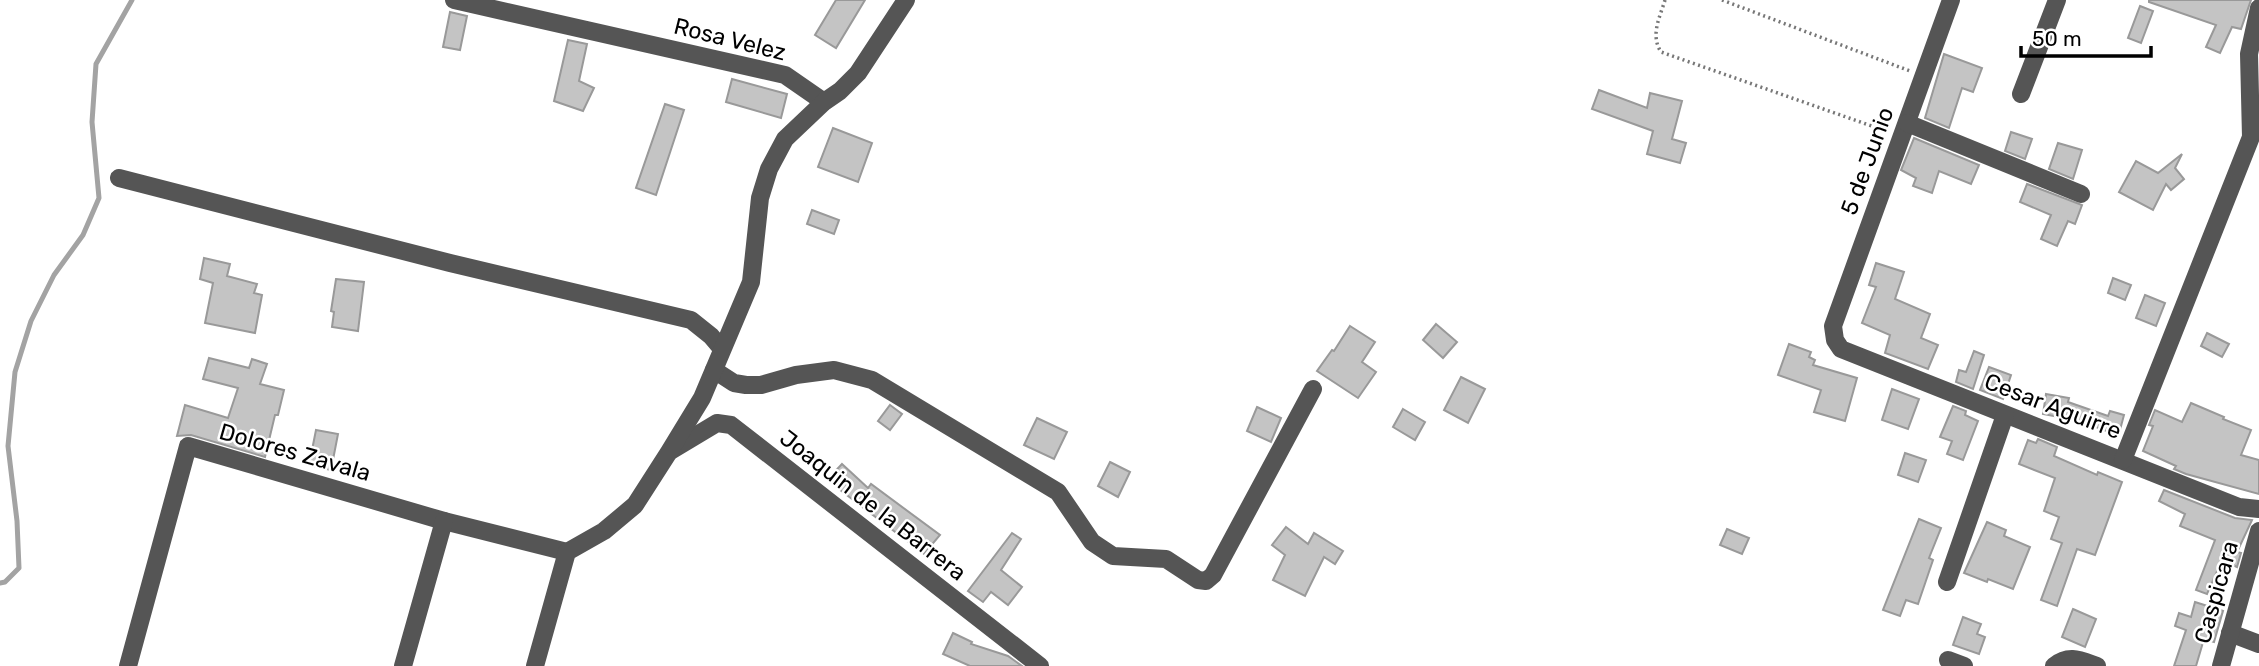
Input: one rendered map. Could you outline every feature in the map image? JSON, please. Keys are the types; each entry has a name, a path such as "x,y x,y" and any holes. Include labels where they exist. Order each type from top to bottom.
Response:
{"street":[{"name":"Rosa Velez","path":"454,0 785,75 824,102"},
{"path":"535,666 567,552 604,531 635,505 702,398 751,282 760,198 769,169 785,139 858,73 906,0"},
{"name":"5 de Junio","path":"1835,340 1833,326 1951,0"},
{"path":"2021,94 2057,0"},
{"path":"2123,460 2251,137 2249,54 2259,8"},
{"path":"1904,130 2081,194"},
{"path":"119,177 450,263 691,320 722,349"},
{"name":"Cesar Aguirre","path":"1835,340 1841,349 2005,415 2239,507 2259,509"},
{"path":"714,370 734,383 746,385 761,385 796,375 834,370 872,380 1058,492 1092,542 1113,556 1166,559 1198,580 1206,581 1213,575 1313,389"},
{"path":"1947,582 2005,415"},
{"name":"Joaquin de la Barrera","path":"669,452 717,423 731,425 1040,666"},
{"name":"Dolores Zavala","path":"128,666 188,446 444,521 567,552"},
{"path":"403,666 444,521"},
{"name":"Caspicara","path":"2221,666 2259,531"},
{"path":"2230,633 2259,644"},
{"path":"2054,666 2075,657 2097,666"}],"path":[{"path":"1665,0 1655,36 1655,44 1661,51 1904,130"},
{"path":"1722,0 1923,76"}],"building":[{"path":"836,0 865,0 836,48 815,35"},
{"path":"2149,0 2251,0 2241,29 2232,27 2220,53 2206,47 2216,25"},
{"path":"2140,6 2153,11 2141,43 2128,38"},
{"path":"450,12 467,16 460,50 443,47"},
{"path":"568,40 587,44 579,81 594,88 583,111 554,101"},
{"path":"1944,54 1982,68 1973,92 1962,88 1949,128 1925,118"},
{"path":"732,79 787,94 781,118 726,102"},
{"path":"1599,90 1647,108 1650,93 1682,101 1672,139 1686,143 1680,163 1647,154 1653,131 1592,109"},
{"path":"665,104 684,110 656,195 636,188"},
{"path":"833,128 872,143 858,182 818,167"},
{"path":"2011,132 2032,139 2025,159 2005,151"},
{"path":"1914,138 1979,165 1971,184 1939,171 1932,193 1913,186 1916,178 1901,170"},
{"path":"2058,143 2082,150 2073,179 2049,169"},
{"path":"2182,154 2175,168 2184,179 2171,190 2166,184 2153,210 2119,192 2136,161 2158,173"},
{"path":"2027,184 2082,205 2075,224 2068,221 2057,246 2041,239 2051,215 2020,202"},
{"path":"812,210 839,220 834,234 807,224"},
{"path":"204,258 230,264 227,276 257,284 254,293 262,295 255,333 205,323 213,283 200,279"},
{"path":"1876,263 1904,272 1895,299 1930,314 1921,338 1938,345 1928,369 1885,353 1890,335 1862,323 1876,287 1869,285"},
{"path":"2113,278 2131,285 2125,300 2108,293"},
{"path":"336,279 364,282 358,331 332,327 334,312 331,311"},
{"path":"2145,295 2165,303 2156,326 2136,318"},
{"path":"1436,324 1457,342 1443,358 1423,340"},
{"path":"1350,326 1375,342 1362,362 1376,372 1358,398 1317,371"},
{"path":"2207,333 2229,344 2222,357 2201,346"},
{"path":"1789,344 1811,352 1809,357 1815,360 1813,365 1857,378 1845,421 1814,412 1821,390 1778,375"},
{"path":"1974,351 1984,355 1973,389 1956,382 1959,370 1966,372"},
{"path":"209,358 249,368 252,359 267,364 260,384 284,390 265,457 191,435 177,436 185,405 228,418 238,388 203,379"},
{"path":"1989,367 2011,375 2003,399 1980,390"},
{"path":"1461,377 1485,389 1468,423 1444,410"},
{"path":"1892,389 1919,399 1908,429 1882,420"},
{"path":"2046,394 2069,398 2068,402 2108,416 2110,411 2124,415 2120,430 2115,428 2114,434 2080,421 2043,414"},
{"path":"2191,403 2251,430 2241,455 2259,460 2259,494 2186,474 2174,469 2176,466 2143,451 2153,426 2149,425 2155,410 2182,422"},
{"path":"890,405 902,414 890,430 878,421"},
{"path":"1953,406 1966,411 1965,415 1978,421 1963,460 1947,454 1952,441 1940,437"},
{"path":"1257,407 1281,418 1271,442 1247,431"},
{"path":"1403,409 1425,422 1415,440 1393,427"},
{"path":"1037,418 1067,432 1054,459 1024,445"},
{"path":"316,430 338,434 331,470 309,465"},
{"path":"2038,439 2057,447 2054,456 2097,475 2098,472 2122,482 2095,555 2077,549 2057,606 2041,600 2062,543 2051,539 2059,517 2044,511 2055,478 2019,464 2028,440 2036,443"},
{"path":"1905,453 1926,460 1918,482 1898,475"},
{"path":"1110,462 1130,472 1118,497 1098,486"},
{"path":"842,464 868,488 871,484 940,535 924,554 827,480"},
{"path":"2164,490 2235,518 2252,520 2237,552 2241,553 2237,567 2222,560 2207,594 2196,590 2215,540 2180,526 2185,514 2159,501"},
{"path":"1919,519 1941,528 1929,558 1933,560 1918,604 1906,600 1900,616 1883,610"},
{"path":"1987,522 2006,530 2004,536 2030,547 2013,589 1964,573"},
{"path":"1286,527 1308,544 1314,533 1343,551 1335,564 1324,557 1305,596 1273,580 1285,555 1272,545"},
{"path":"1727,529 1749,538 1742,554 1720,545"},
{"path":"1012,533 1021,539 1001,570 1022,587 1008,605 991,592 983,602 968,591"},
{"path":"2195,602 2223,611 2214,642 2204,639 2196,666 2174,666 2186,630 2175,626 2179,613 2191,617"},
{"path":"2073,609 2096,619 2085,647 2062,637"},
{"path":"1963,617 1981,624 1977,634 1985,637 1979,654 1953,645"},
{"path":"953,633 972,642 971,644 1008,656 1022,666 970,666 943,654"}],"waterway":[{"path":"0,583 5,582 19,568 17,521 8,446 15,372 31,321 54,275 83,235 99,198 92,122 96,64 132,0"}]}
